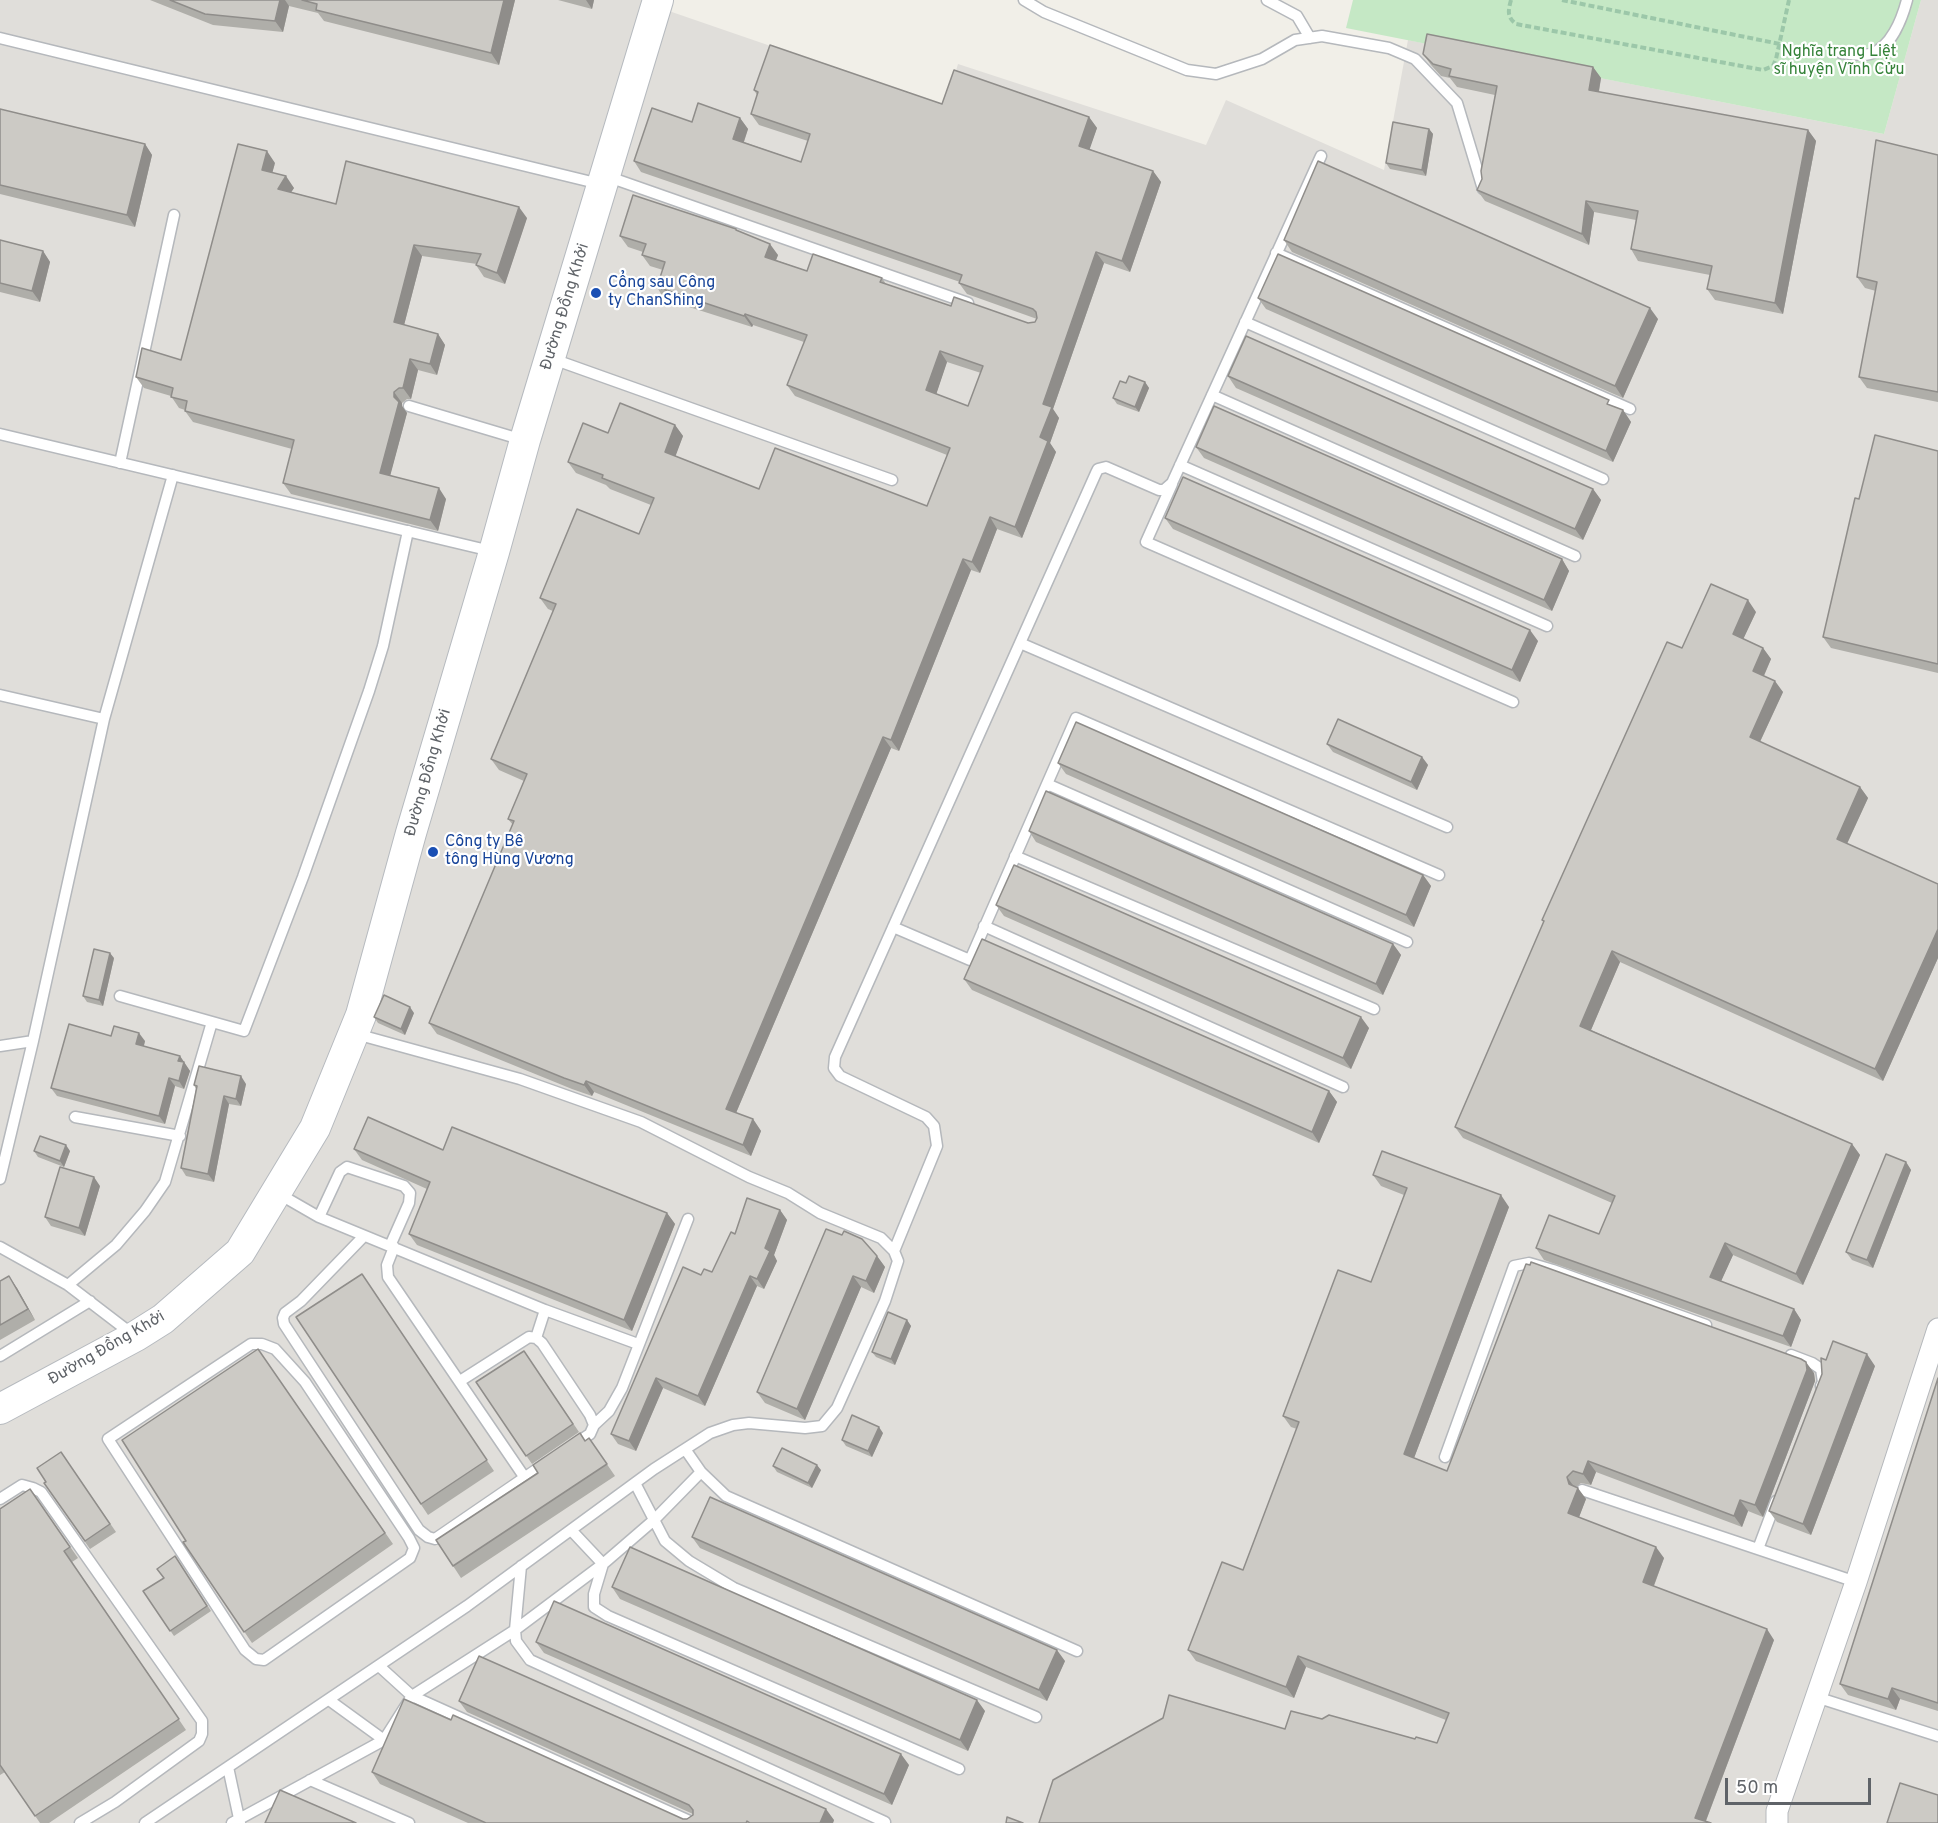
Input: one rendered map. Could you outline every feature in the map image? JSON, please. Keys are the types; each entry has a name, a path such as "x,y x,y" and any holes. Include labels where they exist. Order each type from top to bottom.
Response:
{"main road":[{"name":"Đường Đồng Khởi","path":"0,1409 136,1336 163,1319 240,1252 315,1128 361,1014 525,440 658,0"}],"street":[{"path":"1777,1823 1777,1811 1856,1582 1938,1329"}],"lane":[{"path":"1024,0 1044,12 1187,70 1216,74 1262,58 1295,40 1322,36 1389,48 1415,59 1457,103 1484,189"},
{"path":"1268,0 1297,16 1310,38"},
{"path":"1841,53 1871,54 1888,41 1907,0"},
{"path":"0,38 604,180 982,308"},
{"path":"1321,156 1146,542 1513,702"},
{"path":"120,463 174,215"},
{"path":"1276,253 1630,409"},
{"path":"1245,322 1603,479"},
{"path":"550,358 892,480"},
{"path":"1212,395 1575,556"},
{"path":"409,406 525,440"},
{"path":"0,434 494,552"},
{"path":"1180,465 1547,626"},
{"path":"894,1251 937,1146 934,1126 926,1117 840,1076 834,1068 835,1058 1098,469 1106,467 1159,490 1164,490 1172,483"},
{"path":"0,1179 104,719 173,475"},
{"path":"120,996 244,1031 303,877 369,691 383,646 408,531"},
{"path":"1020,643 1447,827"},
{"path":"0,695 104,719"},
{"path":"893,927 970,960 1076,718 1439,875"},
{"path":"1047,784 1407,942"},
{"path":"1015,856 1374,1009"},
{"path":"984,926 1343,1087"},
{"path":"68,1285 116,1245 145,1212 165,1182 212,1022"},
{"path":"145,1823 467,1606 635,1483 710,1433 733,1425 749,1423 805,1428 822,1426 837,1408 885,1300 898,1261 894,1251 881,1238 820,1213 788,1193 749,1178 641,1122 520,1078 353,1033"},
{"path":"0,1046 33,1041"},
{"path":"75,1118 180,1136"},
{"path":"319,1217 340,1172 347,1167 404,1186 410,1193 409,1203 387,1265 388,1277 525,1478"},
{"path":"286,1198 319,1217 364,1236 545,1310 638,1344"},
{"path":"364,1236 301,1300 285,1313 284,1324 419,1530 435,1539 590,1434 594,1425 609,1411 622,1388 688,1219"},
{"path":"0,1259 5,1250 68,1285 136,1336"},
{"path":"1445,1456 1514,1266 1529,1263 1553,1270 1722,1330"},
{"path":"0,1356 90,1301"},
{"path":"536,1338 545,1310"},
{"path":"460,1381 530,1338 536,1338 542,1343 590,1415 594,1425"},
{"path":"251,1344 262,1344 276,1349 305,1382 414,1548 410,1558 378,1581 264,1660 256,1659 245,1650 108,1438 251,1344"},
{"path":"1778,1351 1812,1363 1821,1369 1823,1382 1819,1393"},
{"path":"685,1449 701,1472 726,1496 1077,1652"},
{"path":"228,1767 237,1822 384,1740 412,1696 515,1630 603,1564 654,1520 701,1472"},
{"path":"635,1483 665,1541 689,1561 734,1588 1036,1717"},
{"path":"0,1499 22,1485 40,1492 202,1721 202,1734 199,1741 115,1802 80,1823"},
{"path":"1582,1490 1856,1582"},
{"path":"1758,1549 1779,1493"},
{"path":"570,1530 603,1564"},
{"path":"603,1564 594,1594 594,1607 608,1616 959,1769"},
{"path":"521,1566 516,1641 530,1660 885,1822"},
{"path":"379,1666 412,1696 694,1823"},
{"path":"1816,1696 1938,1736"},
{"path":"329,1700 384,1740"},
{"path":"310,1780 409,1823"}],"path":[{"path":"1510,0 1508,12 1510,20 1516,24 1763,70 1773,66 1790,0"},
{"path":"1562,0 1780,44"}],"shaded area":[{"path":"0,0 647,0 350,1012 304,1126 232,1245 154,1312 0,1396"},
{"path":"1921,0 1938,0 1938,1823 0,1823 0,1421 141,1346 324,1135 666,10 945,106 958,64 1206,145 1226,100 1384,170 1408,40 1884,134"}],"green space":[{"name":"Nghĩa trang Liệt sĩ huyện Vĩnh Cửu","path":"1353,0 1921,0 1884,134 1346,28"}],"building":[{"path":"170,0 280,0 275,21 205,14"},
{"path":"302,0 504,0 491,53 316,10 317,4"},
{"path":"1427,34 1593,67 1589,90 1808,130 1775,303 1707,289 1712,266 1631,249 1638,211 1586,201 1582,234 1477,190 1482,179 1481,171 1497,86 1449,76 1451,69 1433,64 1423,54"},
{"path":"770,45 942,104 954,70 1089,117 1079,146 1153,171 1122,261 1096,252 1043,404 1052,407 1040,437 1048,441 1015,527 990,517 972,562 963,559 891,740 883,737 726,1109 753,1119 743,1145 586,1081 584,1085 564,1078 429,1023 514,821 508,819 527,774 491,759 556,604 540,598 577,509 639,534 654,498 568,462 583,423 608,433 620,403 675,425 665,452 759,489 775,448 927,506 950,448 787,385 807,335 657,287 665,262 642,255 646,244 620,236 633,195 736,229 770,244 765,257 807,271 813,254 882,278 880,282 951,306 954,297 1028,323 1035,322 1037,318 1033,309 959,283 962,275 634,161 652,108 692,122 698,103 740,118 733,139 801,162 810,134 751,114 758,92 754,90","holes":["940,351 983,366 968,406 926,390"]},
{"path":"0,109 145,144 127,215 0,185"},
{"path":"1393,122 1429,129 1422,170 1386,163"},
{"path":"1876,140 1938,155 1938,392 1859,377 1877,282 1857,277"},
{"path":"238,144 267,151 262,170 286,176 278,189 336,204 346,161 519,207 497,273 476,265 481,254 414,245 394,322 438,334 430,364 410,359 403,388 394,392 394,397 399,402 380,473 439,488 430,520 283,483 294,440 185,411 187,401 171,397 173,388 136,377 142,348 181,360"},
{"path":"1318,161 1650,308 1615,386 1284,240"},
{"path":"0,240 43,251 32,291 0,283"},
{"path":"1278,254 1609,400 1607,404 1623,410 1606,451 1258,298"},
{"path":"1246,336 1593,489 1575,529 1228,376"},
{"path":"1129,376 1145,382 1135,407 1113,398 1120,381 1126,383"},
{"path":"1214,406 1562,559 1544,600 1196,447"},
{"path":"1875,435 1938,451 1938,664 1823,637 1855,498 1859,499"},
{"path":"1183,477 1530,630 1512,670 1165,518"},
{"path":"1711,584 1748,600 1733,634 1763,648 1753,671 1775,681 1750,737 1860,787 1837,839 1938,884 1938,929 1875,1069 1612,951 1580,1026 1852,1144 1796,1274 1725,1243 1710,1277 1794,1309 1783,1336 1536,1248 1549,1215 1599,1234 1615,1196 1455,1127 1544,921 1542,920 1667,642 1682,648"},
{"path":"1338,719 1422,757 1411,782 1327,744"},
{"path":"1076,722 1423,875 1406,915 1058,763"},
{"path":"1046,791 1393,944 1376,984 1029,831"},
{"path":"1014,865 1361,1017 1343,1058 996,905"},
{"path":"982,939 1329,1091 1312,1132 964,979"},
{"path":"94,949 110,953 99,1000 83,996"},
{"path":"384,995 410,1007 401,1029 374,1017"},
{"path":"69,1024 111,1036 114,1026 139,1033 136,1044 180,1056 178,1061 184,1062 179,1081 169,1078 159,1116 51,1088"},
{"path":"199,1066 241,1076 236,1099 224,1096 208,1174 181,1168"},
{"path":"368,1117 443,1150 452,1127 667,1213 624,1320 409,1234 430,1182 354,1149"},
{"path":"40,1136 66,1145 60,1161 34,1151"},
{"path":"1382,1151 1501,1195 1404,1454 1447,1471 1526,1264 1530,1265 1531,1262 1806,1362 1807,1370 1755,1505 1740,1500 1734,1516 1588,1461 1583,1474 1573,1471 1567,1477 1569,1484 1578,1488 1568,1513 1656,1547 1643,1582 1767,1629 1695,1818 1711,1823 1039,1823 1053,1780 1163,1718 1169,1695 1285,1729 1291,1711 1322,1719 1329,1715 1437,1743 1449,1713 1298,1656 1286,1687 1188,1650 1222,1562 1243,1570 1299,1422 1283,1416 1338,1270 1371,1282 1407,1188 1373,1175"},
{"path":"1886,1154 1906,1162 1867,1260 1846,1252"},
{"path":"60,1167 94,1177 79,1228 45,1217"},
{"path":"747,1198 780,1210 765,1248 770,1251 757,1279 750,1276 698,1396 656,1378 629,1441 611,1434 683,1267 701,1275 704,1269 712,1272 731,1232 735,1234"},
{"path":"826,1229 842,1235 844,1231 862,1239 877,1256 866,1281 853,1276 797,1409 757,1392"},
{"path":"362,1274 487,1460 421,1504 296,1317"},
{"path":"9,1276 28,1309 0,1325 0,1281"},
{"path":"888,1312 907,1320 891,1359 872,1352"},
{"path":"1833,1341 1867,1354 1803,1524 1769,1511 1822,1374 1821,1358 1826,1360"},
{"path":"258,1349 385,1533 244,1632 183,1542 186,1541 122,1440"},
{"path":"524,1351 573,1424 526,1456 476,1382"},
{"path":"1938,1378 1938,1703 1892,1688 1888,1699 1840,1684"},
{"path":"852,1415 879,1427 868,1451 842,1440"},
{"path":"580,1433 585,1441 589,1438 607,1464 453,1566 436,1540 538,1473 533,1465"},
{"path":"782,1448 817,1465 808,1483 773,1466"},
{"path":"61,1452 110,1524 85,1541 44,1483 46,1482 37,1468"},
{"path":"30,1489 70,1547 64,1551 179,1719 35,1816 0,1765 0,1509"},
{"path":"710,1497 1057,1650 1039,1690 692,1537"},
{"path":"630,1547 977,1700 960,1740 612,1587"},
{"path":"175,1556 207,1606 170,1631 143,1591 164,1578 157,1569"},
{"path":"554,1601 901,1754 884,1794 536,1642"},
{"path":"479,1656 826,1809 820,1823 750,1823 747,1821 746,1823 486,1823 372,1772 404,1699 451,1720 453,1715 683,1819 693,1815 693,1810 689,1805 459,1701"},
{"path":"1900,1783 1938,1795 1938,1823 1887,1823"},
{"path":"280,1790 356,1823 265,1823"},
{"path":"1007,1817 1023,1823 1006,1823"}],"place":[{"name":"Cổng sau Công ty ChanShing","path":"596,293"},
{"name":"Công ty Bê tông Hùng Vương","path":"433,852"}]}
